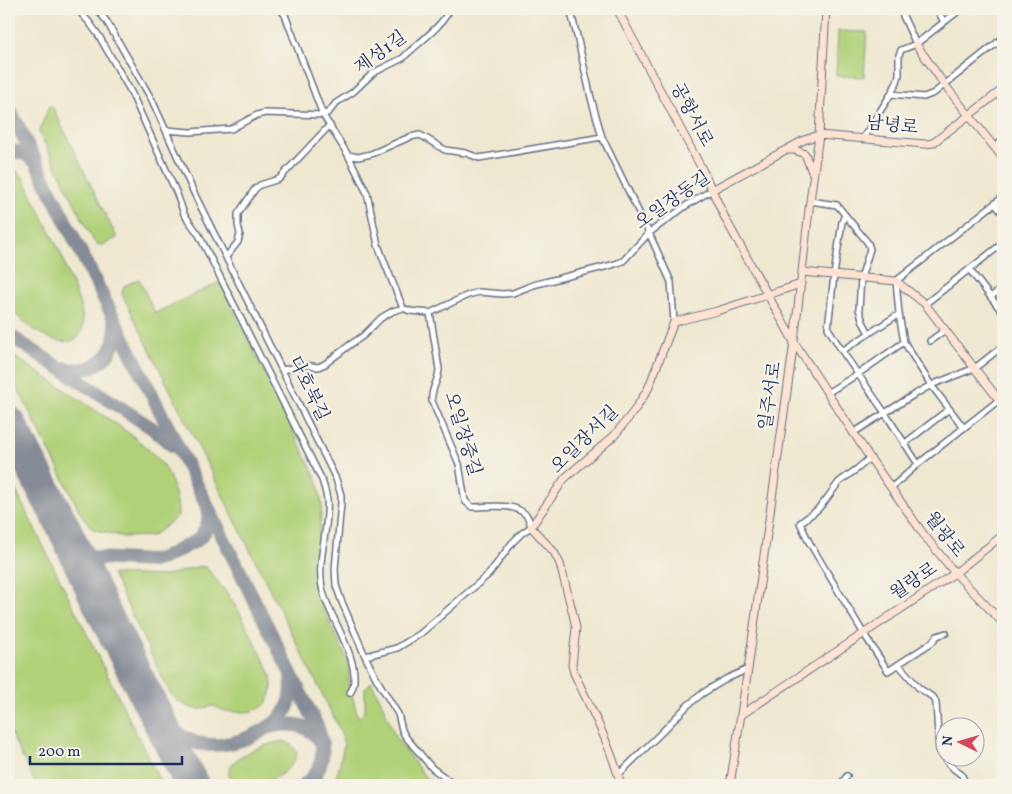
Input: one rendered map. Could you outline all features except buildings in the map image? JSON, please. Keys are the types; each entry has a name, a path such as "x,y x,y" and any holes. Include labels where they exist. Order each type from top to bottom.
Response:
{"street":[{"path":"77,9 99,36 131,92 177,194 184,214 203,242 319,472 327,500 322,584 327,604 351,658 354,677 350,693"},
{"name":"다호북길","path":"97,9 108,22 152,100 194,193 336,480 341,495 335,569 336,584 365,656 398,714 405,736 432,768 452,785"},
{"path":"280,9 285,15 323,115 348,155 367,193 378,245 403,308"},
{"name":"제성1길","path":"323,115 329,112 336,103 353,92 373,73 403,58 440,23 450,9"},
{"path":"570,9 602,138 649,232 671,282 674,322 717,311 800,284"},
{"name":"공항서로","path":"617,9 687,139 726,220 794,342"},
{"name":"일주서로","path":"730,785 794,342 819,135 826,9"},
{"path":"902,9 903,16 916,44 944,84 1003,158"},
{"path":"937,9 944,22"},
{"path":"863,138 898,82 899,55 901,50 916,44 961,9"},
{"path":"891,94 924,97 934,93 1003,38"},
{"name":"남녕로","path":"819,135 930,144 937,141 1003,89"},
{"path":"166,130 190,132 231,129 257,115 265,113 323,115"},
{"path":"226,257 238,242 240,234 238,214 255,189 260,185 280,179 330,125"},
{"path":"348,155 358,157 370,154 410,137 420,135 445,150 466,153 479,158 602,138"},
{"name":"오일장동길","path":"430,313 468,295 480,292 513,293 533,285 612,266 624,261 649,232 687,205 804,140 819,135"},
{"path":"995,147 1003,140"},
{"path":"786,150 795,150 805,154 813,177"},
{"path":"896,281 1003,197"},
{"path":"810,201 837,206 868,243 870,249 861,278 859,309 869,333"},
{"path":"995,204 1003,214"},
{"path":"845,215 842,222 834,275 828,328 918,464"},
{"path":"925,304 1003,243"},
{"path":"969,270 1003,313"},
{"path":"802,272 896,281 925,304 1001,402 964,428 891,488"},
{"path":"896,281 904,342 931,385 964,428"},
{"path":"991,297 1003,287"},
{"path":"283,370 305,365 318,367 325,364 363,336 381,318 394,311 403,308 410,311 430,313"},
{"name":"오일장중길","path":"430,313 439,369 438,381 432,389 432,401 459,464 465,501 476,508 508,507 515,509 527,516 531,527 554,552 560,564 576,628 572,664 574,673 602,734 621,785"},
{"path":"842,351 899,314"},
{"name":"오일장서길","path":"365,656 397,648 420,634 489,574 512,543 531,527 565,478 614,436 634,411 648,390 674,322"},
{"path":"930,341 945,330"},
{"name":"월광로","path":"794,342 853,433 924,534 955,573 1002,619"},
{"path":"827,393 904,342"},
{"path":"853,433 931,385 975,368 1003,346"},
{"path":"904,444 949,409"},
{"path":"870,458 839,482 817,510 800,523 809,542 888,671 931,643 936,636 946,633"},
{"name":"월랑로","path":"741,715 955,573 1003,535"},
{"path":"899,665 919,688 934,698 936,703 939,750 947,762 962,775 965,785"},
{"path":"618,775 688,705 726,678 748,669"},
{"path":"840,785 847,776"}],"green space":[{"path":"838,31 867,32 864,77 836,76"},
{"path":"49,106 53,108 117,238 103,245 96,244 93,240 39,132"},
{"path":"9,167 15,169 23,177 63,258 83,318 82,331 75,340 63,342 51,339 30,327 9,308"},
{"path":"139,279 155,313 220,282 318,482 322,505 315,575 318,593 331,626 349,662 349,683 358,718 365,711 365,688 371,682 396,738 426,778 437,785 332,785 338,772 344,744 339,728 122,294 124,286"},
{"path":"9,353 117,424 146,447 163,465 169,475 176,497 178,516 154,535 150,536 124,537 93,529 82,516 9,371"},
{"path":"9,477 162,785 36,785 9,730"},
{"path":"200,566 206,567 240,613 270,672 272,682 271,693 267,703 255,710 242,712 224,711 212,706 196,709 180,702 173,696 112,574 164,576"},
{"path":"284,741 295,749 297,754 287,770 258,785 235,785 229,776 230,768 235,761 254,749"}],"taxiway":[{"path":"9,108 317,726 322,743 322,758 316,773 304,785"},
{"path":"9,150 25,154 35,161"},
{"path":"64,368 85,369 103,360 113,344 115,322"},
{"path":"9,335 152,428 173,446"},
{"path":"64,528 78,549 87,555 97,558 152,561 163,558 196,541 207,527 208,509"},
{"path":"149,702 167,725 178,734 191,741 204,744 225,744 258,733 280,718 290,700 292,691 291,678"},
{"path":"270,727 298,725 310,731 320,741"}],"runway":[{"path":"9,423 64,528 100,605 192,785"}]}
